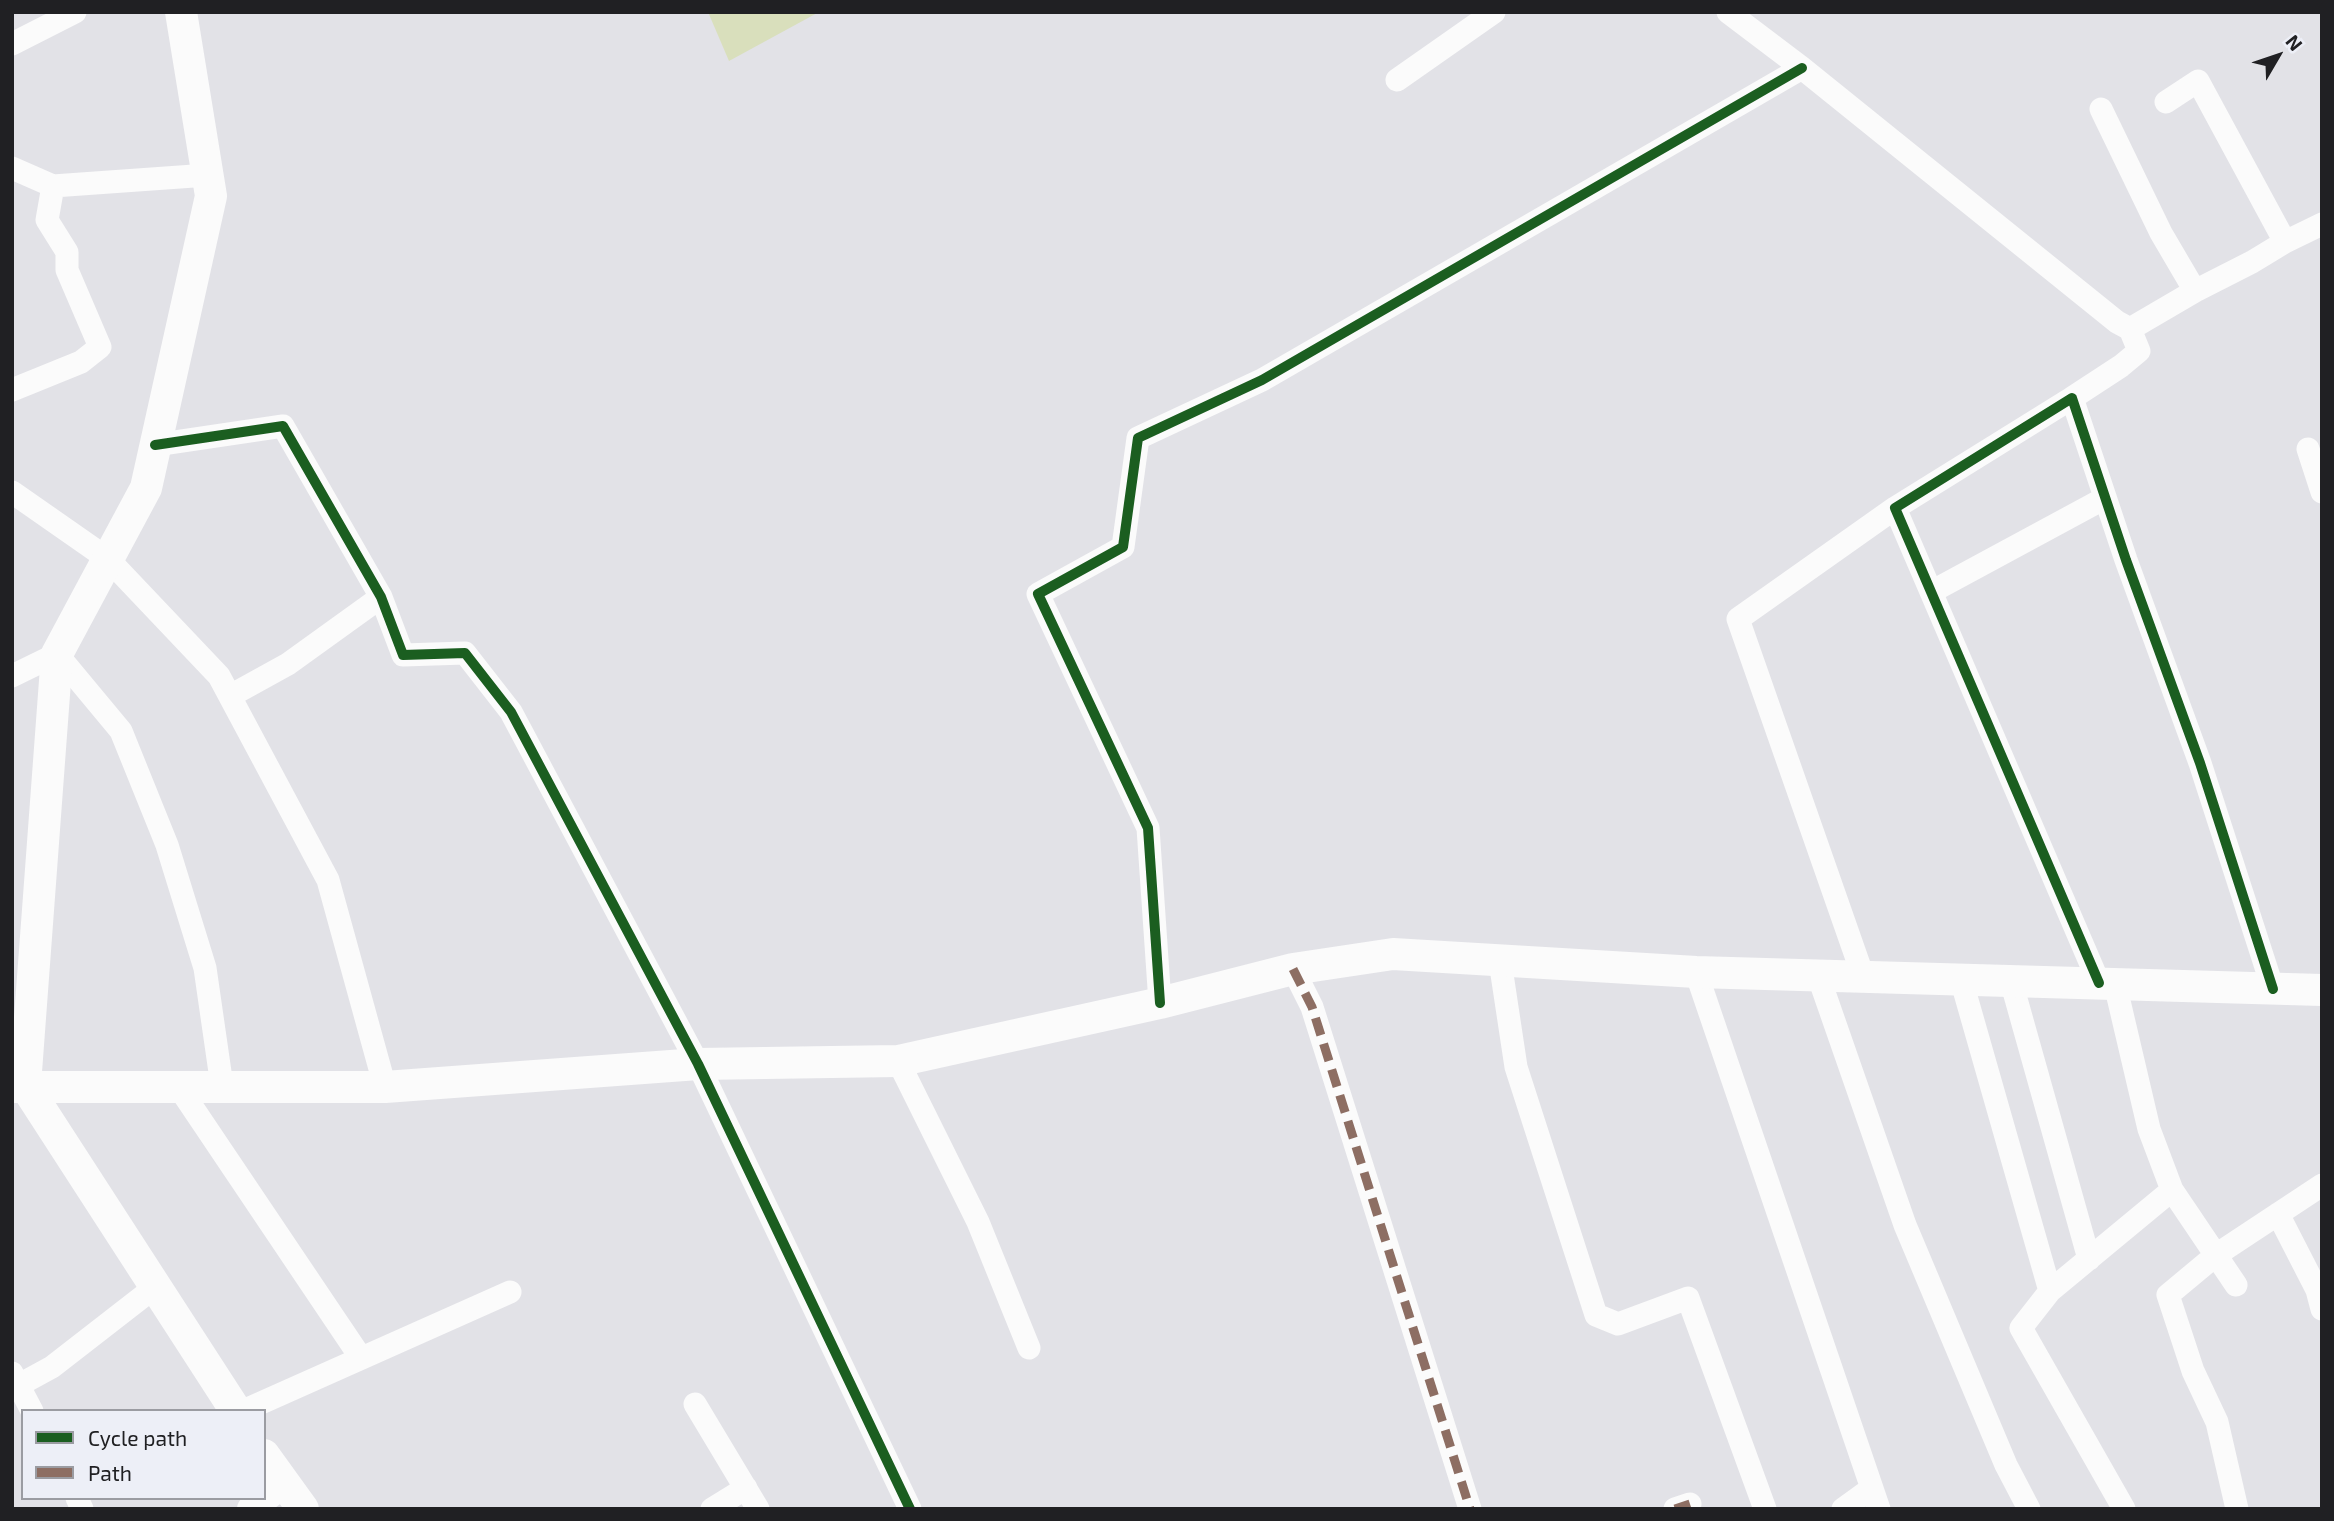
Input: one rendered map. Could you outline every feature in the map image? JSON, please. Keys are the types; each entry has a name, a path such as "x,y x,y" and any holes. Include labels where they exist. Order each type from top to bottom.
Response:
{"main road":[{"path":"181,12 211,196 146,488 57,654 19,1086 235,1409"},
{"path":"19,1086 385,1087 698,1064 898,1061 1160,1003 1293,969 1393,954 1696,972 2322,990"},
{"path":"266,1458 303,1509"}],"street":[{"path":"12,44 75,12"},
{"path":"1397,80 1494,12"},
{"path":"1728,12 2130,329 2139,351 2072,398 1895,508 1738,619 1863,976"},
{"path":"1160,1003 1148,828 1038,594 1123,547 1138,438 1262,380 1802,68"},
{"path":"2166,102 2198,81 2285,242"},
{"path":"2101,109 2161,233 2195,291"},
{"path":"12,168 53,186 208,175"},
{"path":"12,390 81,362 100,346 67,270 67,252 47,220 53,186"},
{"path":"2130,329 2195,291 2322,224"},
{"path":"2072,398 2200,763 2273,989"},
{"path":"155,445 283,426 381,597 403,655 465,653 511,712 698,1064 910,1509"},
{"path":"2308,449 2322,492"},
{"path":"12,492 108,559 219,676 328,880 385,1087"},
{"path":"1931,592 2105,498"},
{"path":"1895,508 2107,984 2149,1129 2172,1189 2236,1285"},
{"path":"230,696 288,664 381,597"},
{"path":"12,676 57,654 121,731 167,845 205,968 222,1086"},
{"path":"1500,961 1516,1068 1596,1315 1618,1324 1688,1298 1765,1509"},
{"path":"1293,969 1312,1007 1470,1509"},
{"path":"1696,972 1876,1498 1843,1509"},
{"path":"1818,975 1905,1225 2006,1465 2029,1509"},
{"path":"1961,979 2050,1291"},
{"path":"2011,981 2089,1259"},
{"path":"898,1061 978,1222 1029,1348"},
{"path":"178,1086 361,1358"},
{"path":"2237,1509 2217,1422 2193,1371 2168,1295 2216,1255 2322,1185"},
{"path":"2124,1509 2021,1328 2050,1291 2172,1189"},
{"path":"2278,1214 2317,1290 2322,1309"},
{"path":"31,1409 15,1379 52,1367 155,1287"},
{"path":"247,1409 510,1292"},
{"path":"695,1404 758,1509"},
{"path":"266,1497 283,1484"},
{"path":"712,1509 746,1488"}],"green space":[{"path":"708,12 819,12 729,61"}],"marked path":[{"path":"1293,969 1312,1007 1470,1509"},
{"path":"1675,1509 1690,1504"}],"cycle path":[{"path":"1160,1003 1148,828 1038,594 1123,547 1138,438 1262,380 1802,68"},
{"path":"2099,983 1895,508 2072,398 2126,560 2200,763 2273,989"},
{"path":"155,445 283,426 381,597 403,655 465,653 511,712 698,1064 910,1509"}]}
